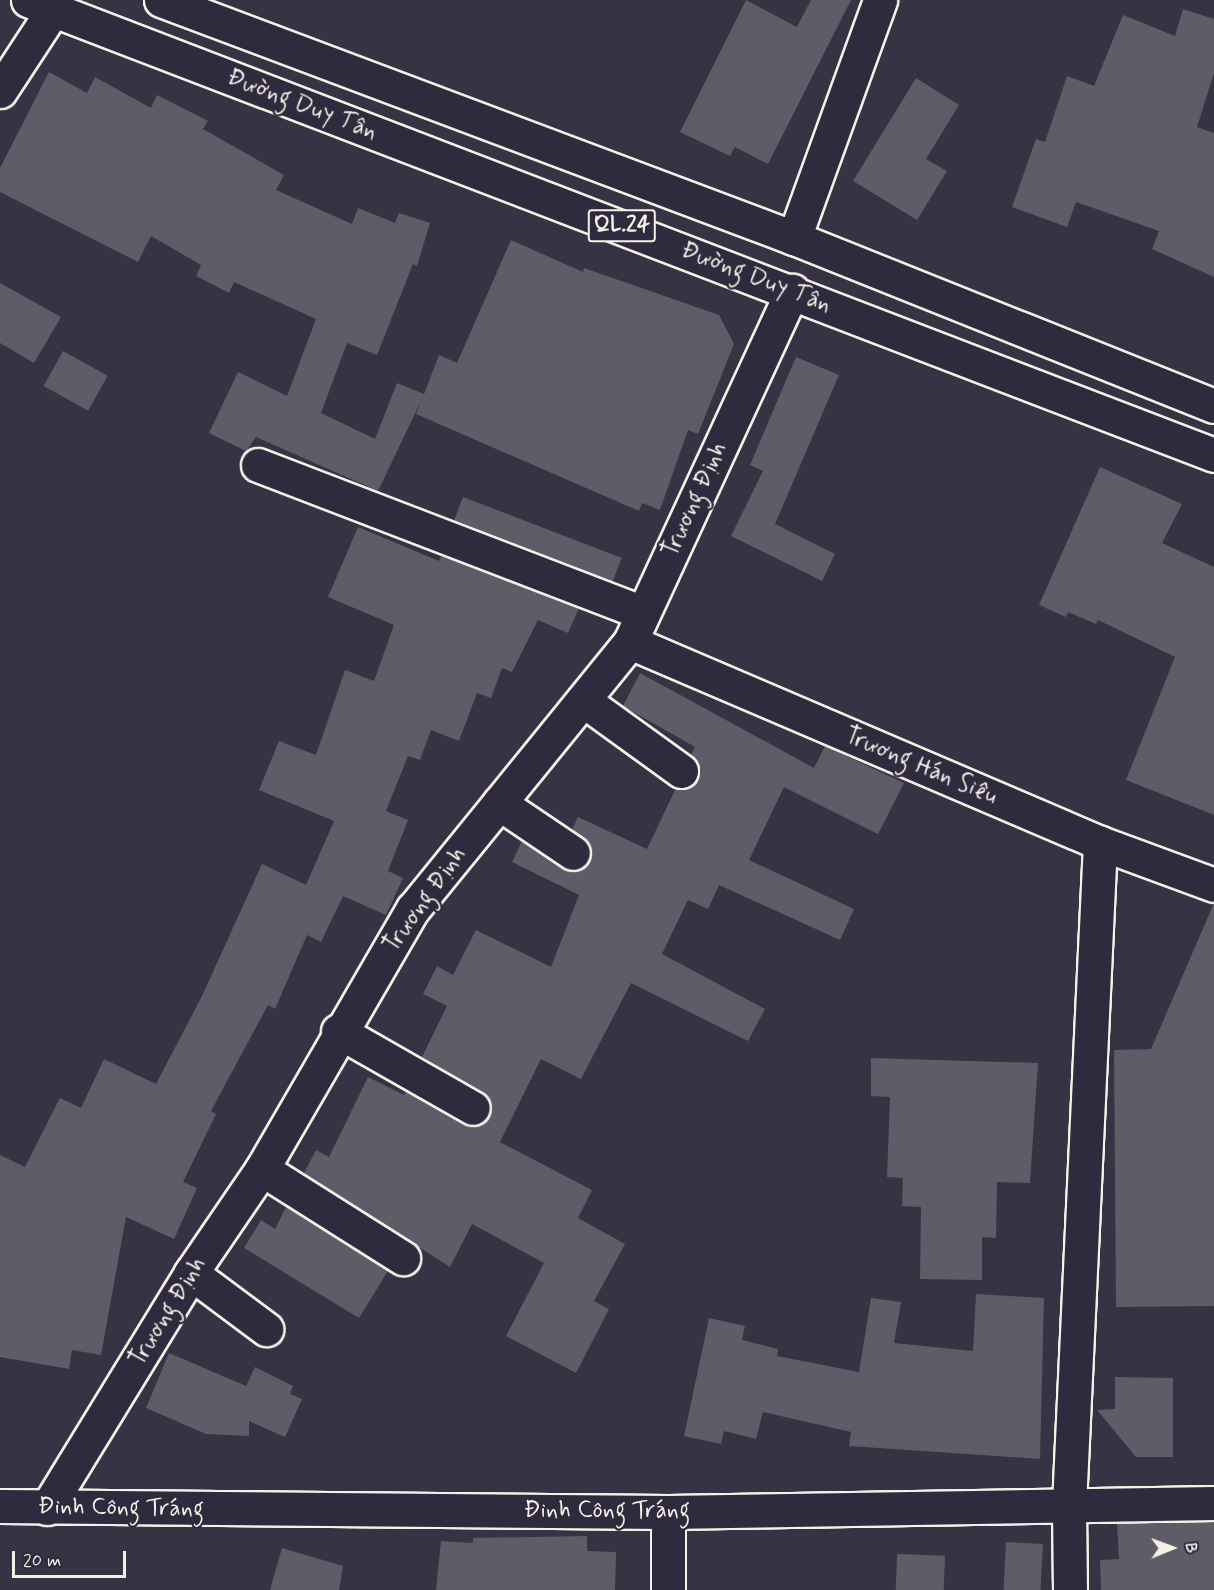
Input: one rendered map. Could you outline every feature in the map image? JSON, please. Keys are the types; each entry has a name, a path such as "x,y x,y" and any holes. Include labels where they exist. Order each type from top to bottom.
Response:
{"street":[{"name":"Đường Duy Tân","path":"162,0 794,238 1214,406"},
{"path":"794,238 880,0"},
{"name":"Đường Duy Tân","path":"41,5 792,291 1214,455"},
{"path":"0,91 41,5"},
{"name":"Trương Định","path":"47,1508 191,1273 262,1169 338,1031 412,909 583,700 637,627 792,291"},
{"name":"Trương Hán Siêu","path":"258,465 637,627 1101,843 1214,885"},
{"path":"583,700 681,771"},
{"path":"499,803 573,853"},
{"path":"1070,1590 1069,1505 1101,843"},
{"path":"338,1031 473,1108"},
{"path":"262,1169 403,1258"},
{"path":"191,1273 266,1329"},
{"name":"Đinh Công Tráng","path":"0,1506 668,1512 1214,1503"},
{"path":"668,1512 668,1590"}],"building":[{"path":"746,0 797,27 811,0 851,0 768,164 735,147 730,156 680,132"},
{"path":"1183,9 1214,19 1214,73 1197,127 1214,133 1214,277 1152,249 1159,231 1076,202 1067,227 1012,207 1036,139 1045,142 1067,76 1094,86 1123,15 1175,36"},
{"path":"49,72 87,93 95,77 151,108 157,95 208,121 203,129 284,175 276,190 352,224 358,208 395,223 399,213 430,223 417,266 413,264 377,355 347,343 321,413 375,439 397,383 424,394 439,355 457,363 511,240 583,272 584,268 719,315 734,344 698,434 688,430 660,510 642,503 639,511 416,414 421,401 378,491 256,437 246,451 209,433 238,372 287,396 316,319 234,282 229,293 196,276 201,265 151,236 138,262 0,192 0,168"},
{"path":"916,78 959,105 926,159 947,171 917,220 853,181"},
{"path":"0,283 61,317 34,363 0,343"},
{"path":"63,351 108,376 88,411 44,386"},
{"path":"796,357 839,375 775,524 835,554 822,581 731,536 763,471 750,465"},
{"path":"1100,467 1182,504 1162,543 1214,567 1214,815 1126,780 1175,657 1098,620 1096,624 1068,612 1066,617 1039,605"},
{"path":"463,497 622,558 613,581 454,520"},
{"path":"358,527 439,561 441,556 579,608 568,633 538,620 512,672 502,668 491,698 477,693 459,741 431,730 420,760 408,756 386,811 408,820 388,871 403,878 386,915 343,896 321,942 307,935 275,1009 268,1005 211,1111 216,1114 183,1182 197,1188 174,1239 126,1217 101,1355 72,1350 69,1369 0,1357 0,1155 25,1167 60,1098 81,1108 104,1059 156,1084 202,996 262,864 306,885 334,821 259,790 279,741 316,755 345,670 374,681 394,625 328,597"},
{"path":"640,673 814,768 825,746 904,783 878,834 784,787 749,860 854,909 840,940 719,885 708,909 688,900 662,954 765,1009 748,1041 631,983 581,1079 541,1059 500,1142 592,1190 578,1218 625,1244 594,1301 609,1309 576,1373 506,1336 544,1263 472,1224 450,1267 304,1173 316,1150 329,1157 368,1077 404,1095 406,1091 464,1125 482,1124 489,1118 492,1107 483,1092 422,1057 447,1006 423,994 437,966 453,975 476,930 551,967 579,895 512,862 522,841 563,869 581,870 592,854 590,844 572,830 578,817 647,849 676,788 688,788 696,781 698,764 691,755 695,747 623,706"},
{"path":"1214,903 1214,1306 1116,1307 1114,1050 1151,1049"},
{"path":"871,1058 1038,1063 1030,1183 997,1182 996,1238 982,1237 982,1280 920,1279 921,1207 902,1206 903,1178 887,1177 890,1097 871,1096"},
{"path":"286,1207 388,1271 359,1318 244,1248 261,1220 275,1229"},
{"path":"976,1294 1044,1298 1040,1459 849,1446 851,1432 763,1412 756,1439 724,1431 721,1444 684,1436 709,1318 745,1326 742,1340 778,1349 777,1356 859,1372 871,1298 901,1302 894,1343 973,1351"},
{"path":"169,1353 246,1386 255,1367 293,1386 290,1394 302,1399 285,1437 249,1421 249,1436 206,1434 146,1408"},
{"path":"1115,1377 1173,1378 1173,1457 1136,1457 1097,1410 1115,1409"},
{"path":"1214,1522 1214,1590 1101,1590 1100,1560 1119,1559 1117,1523"},
{"path":"587,1536 587,1551 616,1552 615,1590 436,1590 441,1541 473,1543 473,1538"},
{"path":"1006,1542 1043,1544 1041,1590 1003,1590"},
{"path":"282,1548 343,1566 339,1590 270,1590"},
{"path":"897,1554 945,1556 944,1590 896,1590"}]}
